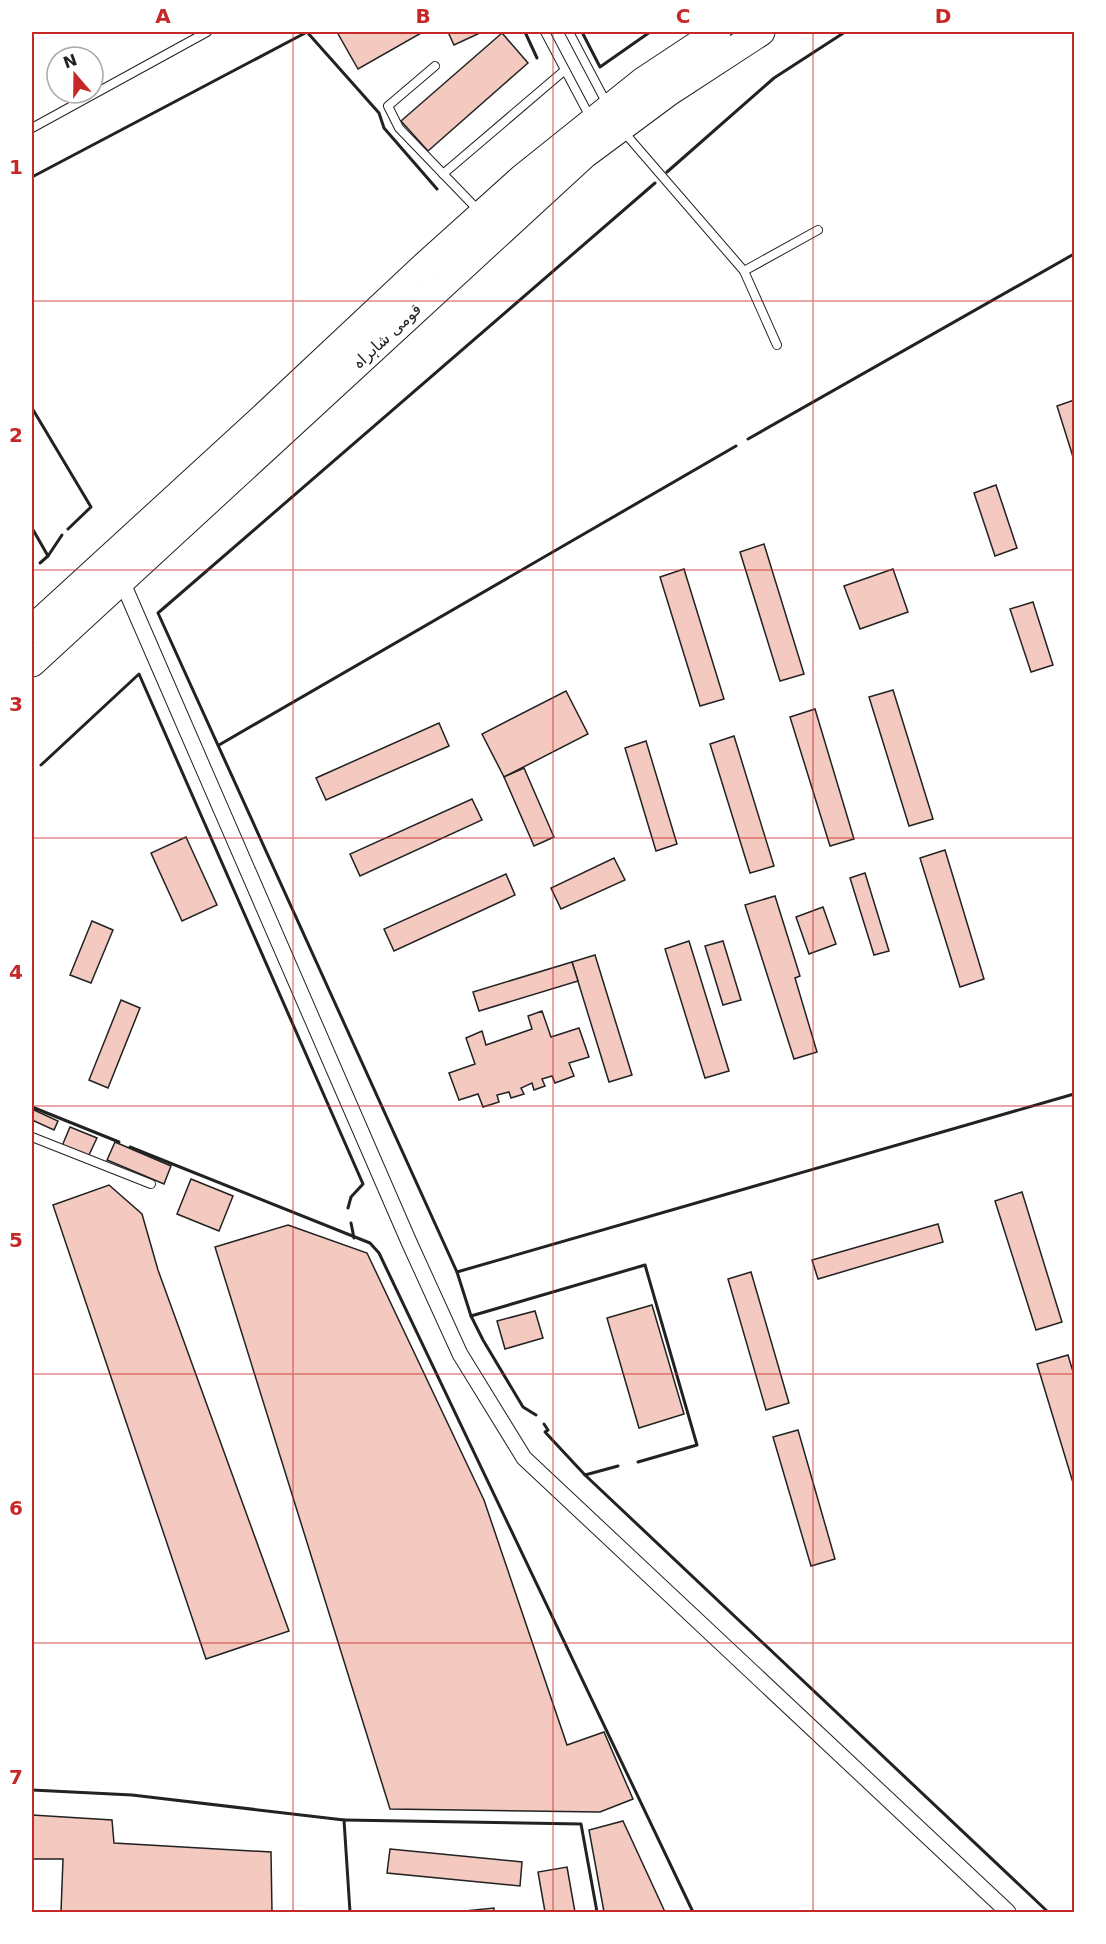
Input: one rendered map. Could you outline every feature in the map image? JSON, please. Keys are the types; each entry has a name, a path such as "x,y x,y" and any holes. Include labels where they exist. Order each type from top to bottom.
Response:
{"highway":[{"name":"قومی شاہراہ","path":"32,663 576,163 607,119 643,81 717,32"},
{"name":"قومی شاہراہ","path":"32,629 522,178 607,119 669,92 761,32"}],"street":[{"path":"122,579 409,1242 460,1354 525,1458 1008,1912"}],"lane":[{"path":"32,128 207,32"},
{"path":"545,32 565,70 744,271 777,345"},
{"path":"569,32 607,119"},
{"path":"435,66 388,106 399,128 482,214"},
{"path":"443,174 565,70"},
{"path":"744,271 818,230"},
{"path":"32,1137 151,1184"}],"building":[{"path":"337,32 423,32 358,69"},
{"path":"448,32 482,32 454,45"},
{"path":"502,33 528,63 428,151 401,121"},
{"path":"1074,400 1074,460 1057,406"},
{"path":"996,485 1017,548 995,556 974,493"},
{"path":"764,544 804,674 780,681 740,552"},
{"path":"684,569 724,699 700,706 660,577"},
{"path":"893,569 908,612 860,629 844,586"},
{"path":"1033,602 1053,665 1031,672 1010,609"},
{"path":"893,690 933,819 909,826 869,697"},
{"path":"566,691 588,734 504,777 482,734"},
{"path":"815,709 854,839 830,846 790,717"},
{"path":"439,723 449,746 326,800 316,778"},
{"path":"734,736 774,866 750,873 710,744"},
{"path":"646,741 677,844 656,851 625,748"},
{"path":"524,768 554,837 534,846 504,777"},
{"path":"472,799 482,820 360,876 350,854"},
{"path":"186,837 217,905 182,921 151,853"},
{"path":"945,850 984,979 960,987 920,858"},
{"path":"614,858 625,880 561,909 551,888"},
{"path":"865,873 889,951 874,955 850,878"},
{"path":"506,874 515,895 394,951 384,929"},
{"path":"775,896 800,976 795,978 817,1052 794,1059 745,905"},
{"path":"823,907 836,944 809,954 796,917"},
{"path":"92,921 113,930 91,983 70,975"},
{"path":"689,941 729,1071 705,1078 665,949"},
{"path":"723,941 741,1000 723,1005 705,946"},
{"path":"595,955 632,1075 609,1082 572,962"},
{"path":"572,962 578,981 479,1011 473,992"},
{"path":"121,1000 140,1008 108,1088 89,1080"},
{"path":"542,1011 551,1037 579,1028 589,1057 569,1063 574,1076 555,1083 552,1076 542,1079 545,1086 534,1090 532,1083 521,1088 524,1094 511,1098 509,1092 497,1095 499,1102 483,1107 478,1094 459,1100 449,1073 475,1064 466,1038 482,1031 486,1045 532,1029 528,1016"},
{"path":"32,1109 58,1121 54,1130 32,1120"},
{"path":"70,1127 97,1138 88,1157 62,1146"},
{"path":"115,1142 171,1166 164,1184 107,1160"},
{"path":"191,1179 233,1196 219,1231 177,1214"},
{"path":"109,1185 142,1214 158,1270 289,1631 206,1659 53,1205"},
{"path":"1022,1192 1062,1322 1036,1330 995,1201"},
{"path":"938,1224 943,1242 818,1279 812,1260"},
{"path":"288,1225 367,1253 484,1500 567,1745 604,1732 633,1799 600,1812 390,1809 215,1247"},
{"path":"751,1272 789,1403 766,1410 728,1279"},
{"path":"652,1305 684,1414 639,1428 607,1318"},
{"path":"535,1311 543,1338 505,1349 497,1321"},
{"path":"1068,1355 1074,1375 1074,1486 1037,1364"},
{"path":"798,1430 835,1559 811,1566 773,1437"},
{"path":"32,1815 112,1820 114,1843 271,1852 272,1912 61,1912 63,1859 32,1859"},
{"path":"623,1821 665,1912 604,1912 589,1830"},
{"path":"390,1849 522,1862 520,1886 387,1873"},
{"path":"567,1867 575,1912 545,1912 538,1872"},
{"path":"494,1908 494,1912 454,1912"}],"wall":[{"path":"32,177 307,32 379,113 384,128 437,189"},
{"path":"525,32 537,58"},
{"path":"582,32 600,67 650,32"},
{"path":"667,172 774,78 845,32"},
{"path":"457,1272 158,613 655,183"},
{"path":"748,439 1074,254"},
{"path":"32,408 91,507 68,529"},
{"path":"219,745 736,446"},
{"path":"32,528 48,556 40,563"},
{"path":"48,556 62,535"},
{"path":"41,765 139,674 363,1184 351,1197 348,1208"},
{"path":"471,1316 457,1272 1074,1094"},
{"path":"32,1107 119,1142"},
{"path":"130,1147 370,1243 379,1253 693,1912"},
{"path":"351,1223 354,1238"},
{"path":"536,1415 523,1407 471,1316 645,1265 697,1445 638,1462"},
{"path":"544,1424 548,1430 545,1432 585,1475 618,1466"},
{"path":"585,1475 1048,1912"},
{"path":"32,1790 132,1795 344,1820 350,1912"},
{"path":"344,1820 581,1824 597,1912"}]}
